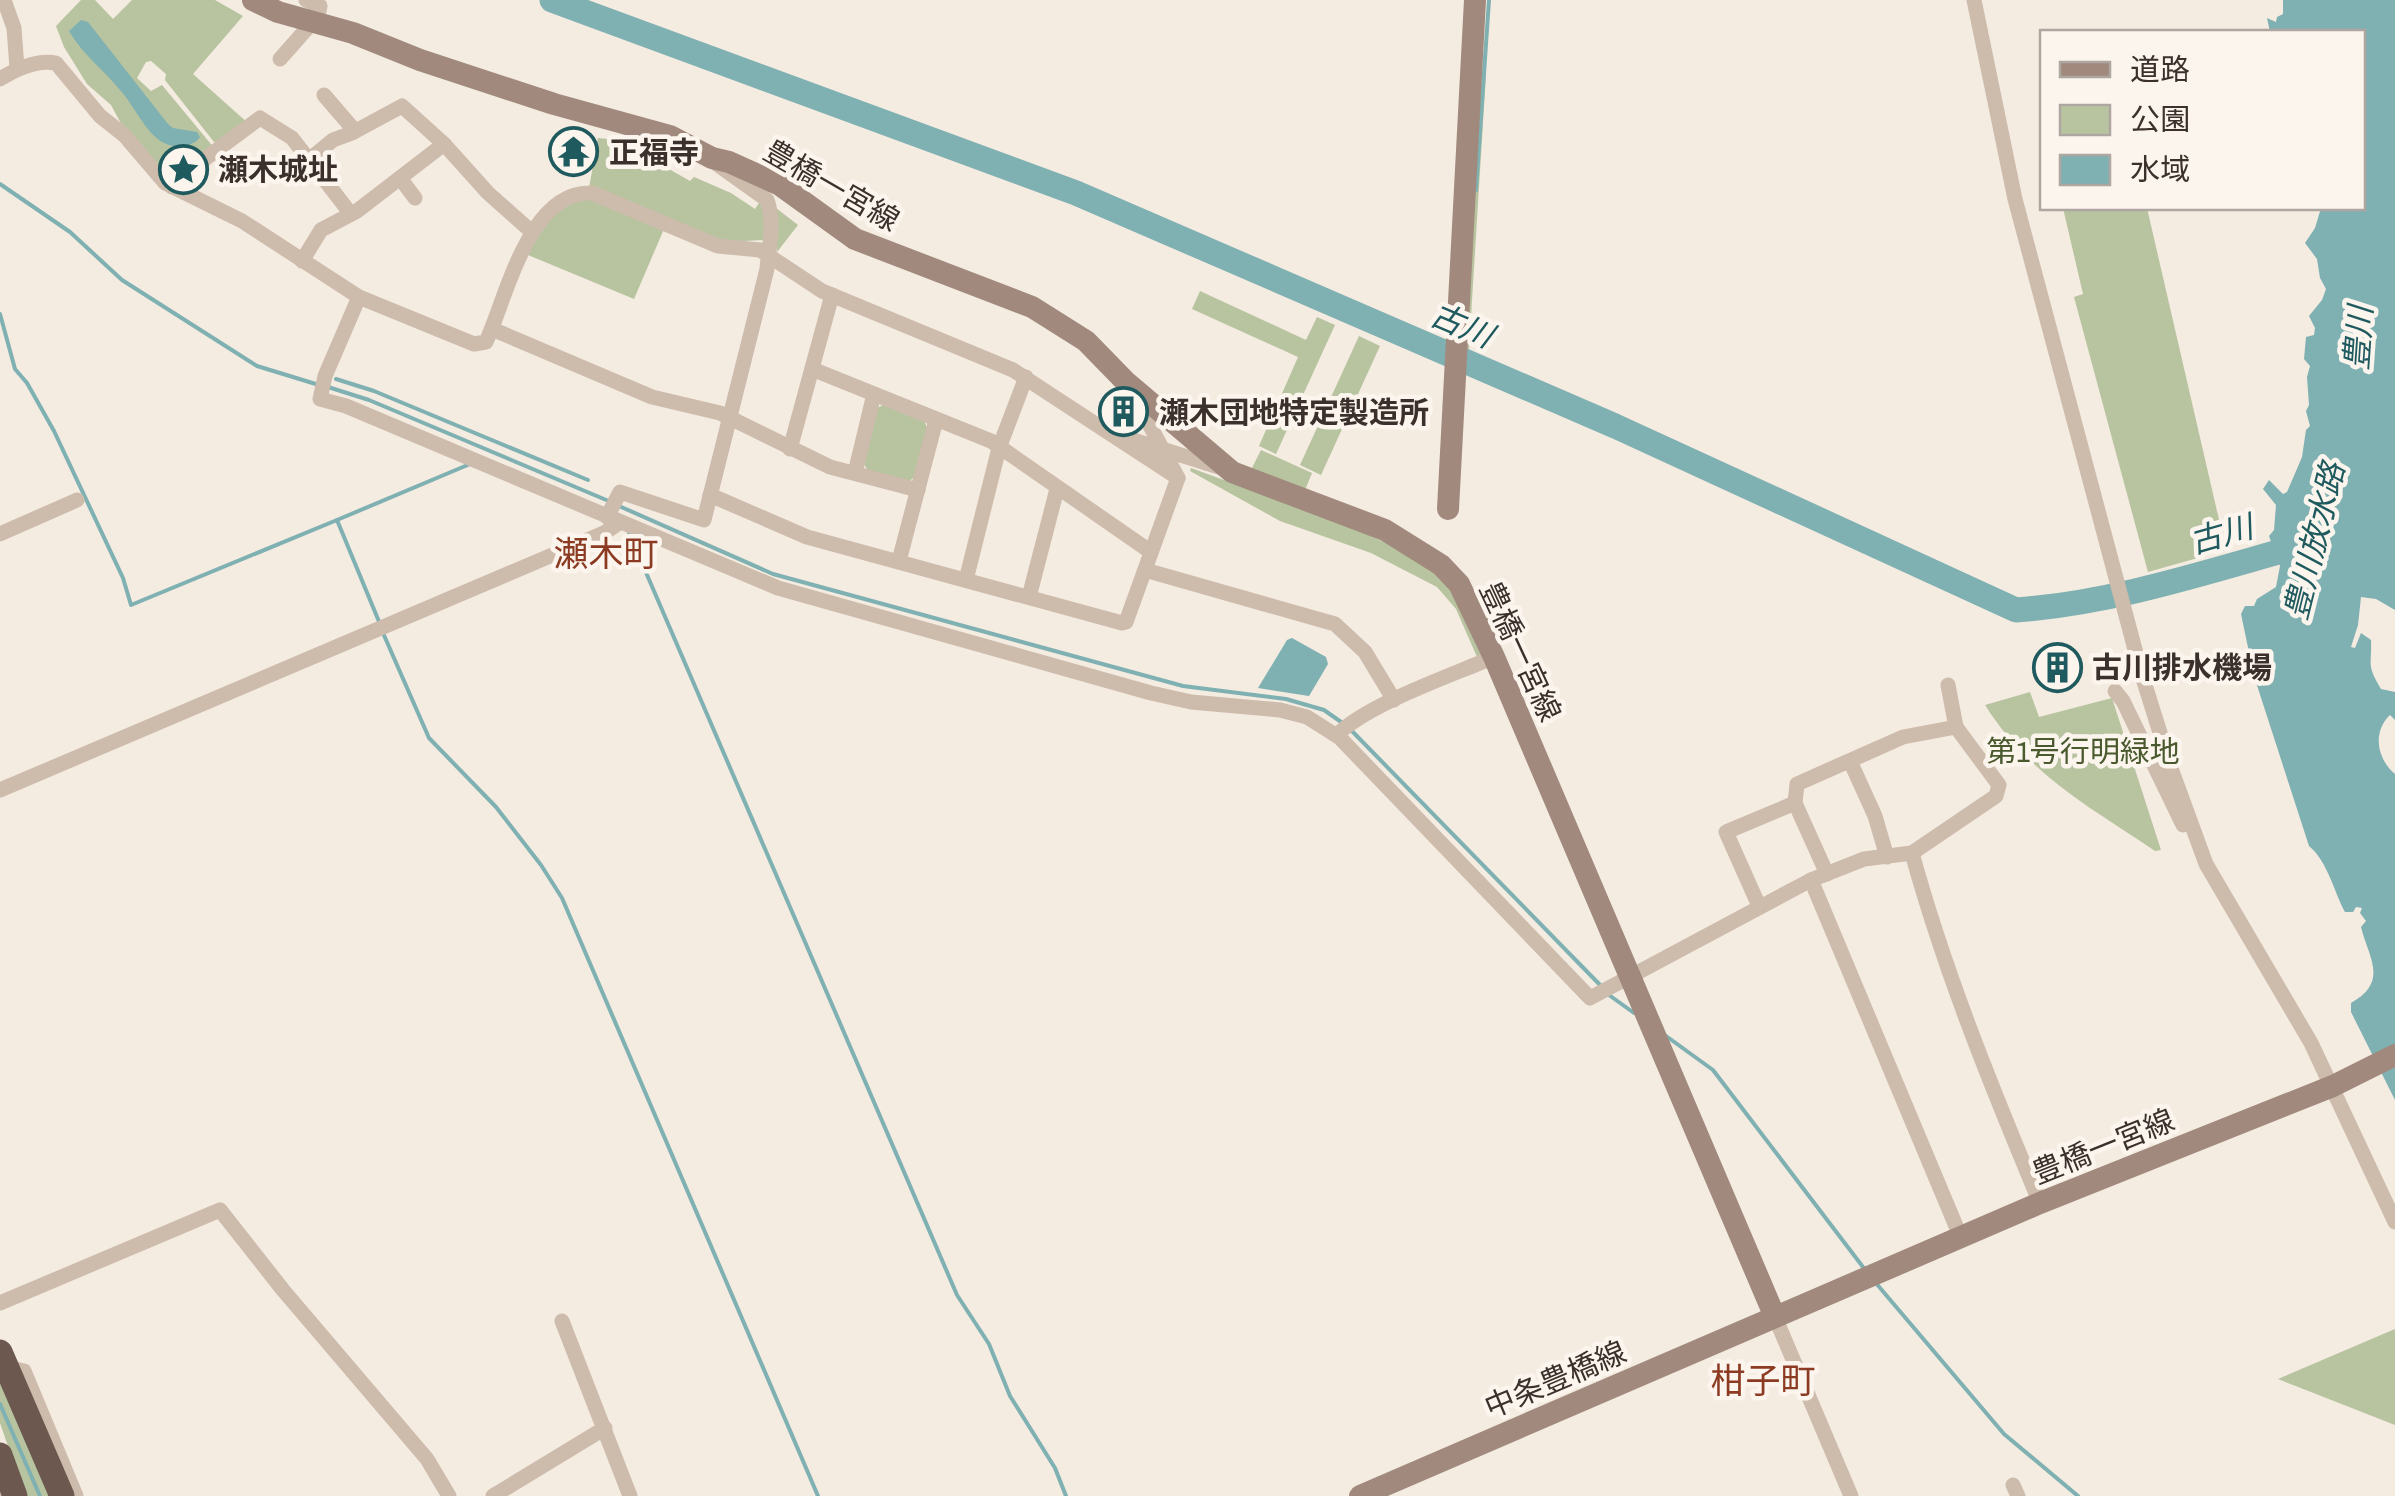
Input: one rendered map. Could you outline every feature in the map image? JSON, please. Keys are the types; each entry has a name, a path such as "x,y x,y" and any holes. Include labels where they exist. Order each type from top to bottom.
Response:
{"highway":[{"path":"4,1360 62,1496"},
{"path":"0,1455 16,1496"}],"main road":[{"name":"豊橋一宮線","path":"253,0 278,12 308,11 420,60 554,104 670,136 712,158 780,185 855,239 1032,307 1086,340 1126,382 1232,472 1384,530 1441,565 1459,584 1494,657 1622,981 1652,1026 1775,1317 2040,1203 2333,1086 2395,1054"},
{"path":"1448,509 1474,0"},
{"name":"中条豊橋線","path":"1360,1496 1775,1317"}],"street":[{"path":"4,0 14,28 16,68"},
{"path":"1974,0 2015,198 2141,672 2200,850 2333,1086 2395,1222"},
{"path":"280,58 308,11"},
{"path":"0,80 16,68 48,61 64,68 100,116 124,135 154,173 172,187 242,220 359,297 474,344 483,345 492,329 532,232 559,199 592,192 718,246 760,250 832,295 1026,376 1178,478"},
{"path":"324,95 355,131"},
{"path":"310,159 333,140 402,106 444,144 488,194 532,232"},
{"path":"172,187 260,118 292,138 351,214"},
{"path":"302,261 320,230 351,214 444,144"},
{"path":"0,790 604,533 618,517 623,492 702,526 768,255 770,208 767,200 712,158"},
{"path":"400,178 416,198"},
{"path":"790,448 832,295"},
{"path":"359,297 320,399 475,451 791,593 1191,702 1280,710 1342,729 1590,998 1811,880 1864,858 1912,852 1996,796 1999,785 1956,727 1948,685"},
{"path":"492,329 652,396 729,418 830,466 918,490"},
{"path":"812,369 1000,448 1151,552"},
{"path":"966,580 1000,448 1026,376"},
{"path":"710,495 807,537 1126,622 1178,478 1126,382"},
{"path":"855,473 874,394"},
{"path":"900,561 936,420"},
{"path":"1108,433 1232,472"},
{"path":"1029,598 1058,488"},
{"path":"0,534 78,500"},
{"path":"1145,570 1335,624 1365,652 1394,700"},
{"path":"1342,729 1394,700 1494,657"},
{"path":"2115,690 2200,850"},
{"path":"1828,874 1795,803 1797,784 1903,737 1956,727"},
{"path":"1850,761 1876,816 1887,857"},
{"path":"1760,906 1726,832 1795,803"},
{"path":"1912,852 1933,929 1977,1051 2040,1203"},
{"path":"1811,880 1961,1238"},
{"path":"0,1304 220,1210 427,1459 449,1496"},
{"path":"1775,1317 1851,1496"},
{"path":"562,1321 630,1496"},
{"path":"4,1360 24,1371 76,1496"},
{"path":"494,1496 605,1428"}],"green space":[{"path":"81,0 95,0 113,19 132,0 215,0 243,16 193,74 249,124 218,147 165,80 166,74 151,61 146,62 137,78 151,91 162,85 215,149 176,178 168,177 131,142 111,105 87,84 64,47 56,26"},
{"path":"1486,74 1469,349 1463,347 1482,75"},
{"path":"598,138 618,140 690,181 694,177 731,193 755,209 759,203 764,206 764,240 724,242 589,188"},
{"path":"589,197 664,229 634,299 528,255 550,216"},
{"path":"776,208 798,225 777,252 777,249"},
{"path":"2063,210 2147,210 2226,550 2148,572 2074,297 2083,294"},
{"path":"1200,291 1306,340 1317,317 1335,325 1276,454 1259,446 1298,357 1192,309"},
{"path":"1359,336 1380,346 1321,475 1300,465"},
{"path":"885,404 924,420 928,430 916,476 908,482 868,471 862,461 875,409"},
{"path":"1261,450 1312,473 1303,495 1248,476"},
{"path":"1191,468 1347,525 1443,574 1481,655 1477,657 1456,609 1437,587 1371,553 1280,521 1190,471"},
{"name":"第1号行明緑地","path":"2030,692 2039,717 2112,698 2161,850 2155,851 2061,787 2021,751 1985,705"},
{"path":"2395,1329 2395,1425 2278,1379"},
{"path":"0,1372 53,1496 25,1496 0,1423"}],"water":[{"path":"2283,0 2395,0 2395,610 2376,599 2361,597 2351,647 2355,648 2361,633 2371,640 2373,674 2381,689 2395,692 2395,720 2390,715 2384,722 2379,745 2384,761 2395,774 2395,1100 2351,1012 2351,1003 2363,995 2373,978 2361,927 2366,921 2360,913 2362,908 2345,912 2326,869 2309,846 2254,676 2241,614 2245,606 2254,606 2257,599 2276,587 2280,566 2269,536 2274,530 2276,505 2263,489 2269,480 2283,494 2287,492 2310,426 2306,411 2310,366 2304,359 2306,337 2314,335 2309,316 2326,289 2317,259 2305,243 2320,210 2365,210 2365,30 2270,30 2267,18 2276,22 2283,14"},
{"path":"81,20 88,22 168,124 197,132 200,137 196,141 175,146 153,135 69,31"},
{"path":"1292,638 1326,657 1328,664 1309,696 1258,688 1287,640"}],"waterway":[{"name":"古川","path":"552,0 1076,193 1615,426 2016,610 2127,593 2307,544"},
{"path":"1476,190 1489,0"},
{"path":"0,184 70,232 122,280 257,366 319,385"},
{"path":"0,314 15,369 54,431 123,578 131,605 337,520 380,624"},
{"path":"336,379 588,480"},
{"path":"328,387 369,400 611,502"},
{"path":"337,520 470,464"},
{"path":"619,506 773,574 1183,686 1286,699 1324,710 1344,724"},
{"path":"629,533 957,1295 989,1344 1010,1396 1055,1468 1066,1496"},
{"path":"383,633 429,738 496,807 562,898 818,1496"},
{"path":"1351,730 1603,988"},
{"path":"1609,995 1634,1013"},
{"path":"1666,1036 1713,1070 1866,1271"},
{"path":"1875,1282 2004,1434 2078,1496"},
{"path":"0,1404 40,1496"}],"place":[{"name":"正福寺","path":"574,152"},
{"name":"瀬木城址","path":"183,169"},
{"name":"瀬木団地特定製造所","path":"1124,412"},
{"name":"古川排水機場","path":"2057,667"}],"district":[{"name":"瀬木町","path":"606,553"},
{"name":"柑子町","path":"1763,1380"}],"water label":[{"name":"豊川","path":"2358,338"},
{"name":"豊川放水路","path":"2314,541"}]}
